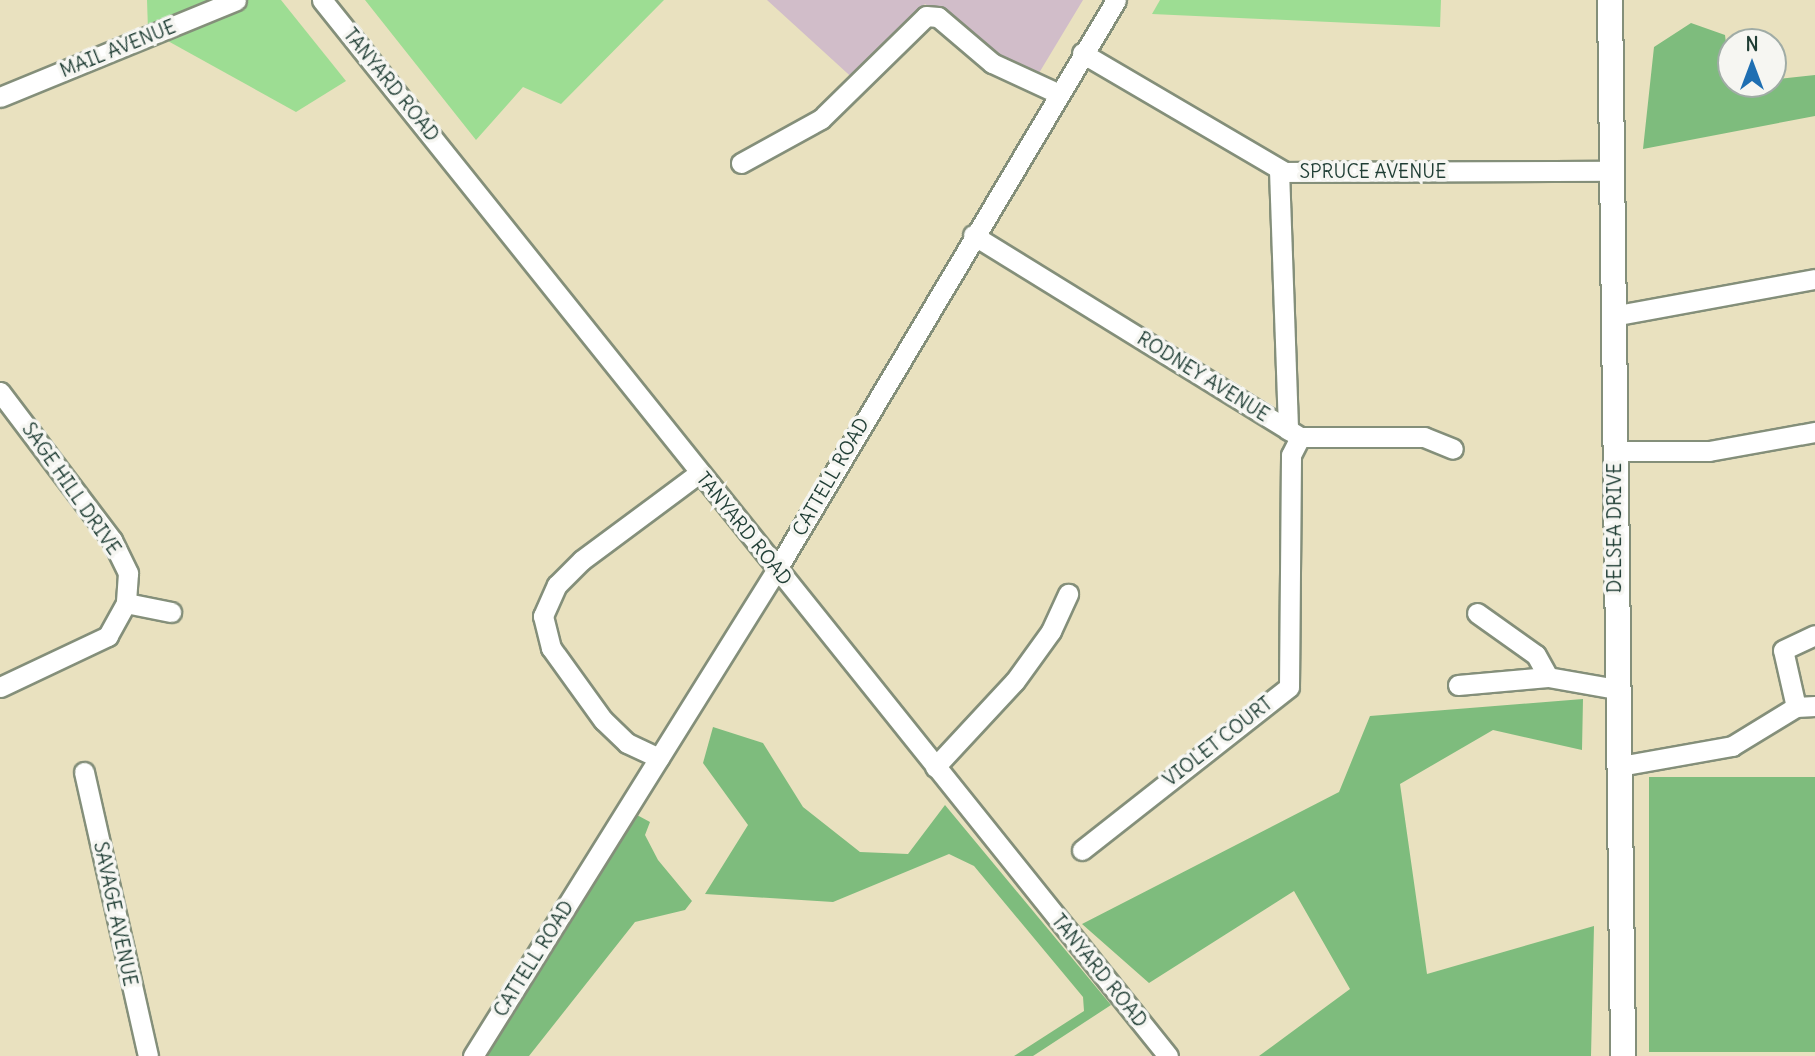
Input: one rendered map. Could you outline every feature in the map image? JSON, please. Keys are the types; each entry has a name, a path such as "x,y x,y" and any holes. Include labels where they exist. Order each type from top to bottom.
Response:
{"main road":[{"name":"DELSEA DRIVE","path":"1610,0 1623,1056"}],"street":[{"name":"MAIL AVENUE","path":"0,97 236,0"},
{"name":"TANYARD ROAD","path":"322,0 1166,1055"},
{"name":"CATTELL ROAD","path":"473,1056 777,569 1057,93 1116,0"},
{"path":"741,163 821,119 926,16 938,17 992,63 1057,93"},
{"name":"SPRUCE AVENUE","path":"1082,53 1279,170 1612,171"},
{"path":"1279,170 1294,433 1424,437 1453,449"},
{"name":"RODNEY AVENUE","path":"973,236 1294,433"},
{"path":"1613,316 1815,279"},
{"name":"SAGE HILL DRIVE","path":"0,392 112,540 128,573 126,603 108,636 0,687"},
{"path":"1614,451 1709,451 1815,432"},
{"name":"VIOLET COURT","path":"1082,850 1289,687 1291,455 1294,433"},
{"path":"659,758 627,743 603,720 551,648 543,616 557,585 582,560 699,473"},
{"path":"935,767 1015,681 1051,631 1068,594"},
{"path":"126,603 171,612"},
{"path":"1477,613 1536,655 1548,677"},
{"path":"1620,766 1732,746 1806,706 1783,650 1815,635"},
{"path":"1458,685 1548,677 1618,689"},
{"name":"SAVAGE AVENUE","path":"84,772 148,1056"}],"shaded area":[{"path":"767,0 1083,0 1036,78 925,4 858,83"}],"green space":[{"path":"147,0 281,0 346,81 296,112 148,30"},
{"path":"365,0 664,0 561,104 523,87 476,140"},
{"path":"1160,0 1441,0 1440,27 1152,14"},
{"path":"1691,23 1717,32 1717,98 1787,98 1787,78 1815,75 1815,116 1643,149 1654,47"},
{"path":"1583,699 1582,750 1493,730 1400,784 1427,974 1594,926 1591,1056 1259,1056 1350,989 1294,891 1149,983 1082,924 1339,792 1370,716"},
{"path":"713,727 763,743 803,807 860,852 908,854 945,805 1111,1005 1033,1056 1014,1056 1084,1011 1083,997 974,866 949,854 833,902 705,894 748,825 703,763"},
{"path":"1649,777 1815,777 1815,1052 1649,1052"},
{"path":"637,815 650,822 645,835 658,860 692,901 685,910 635,922 529,1056 485,1056"}]}
